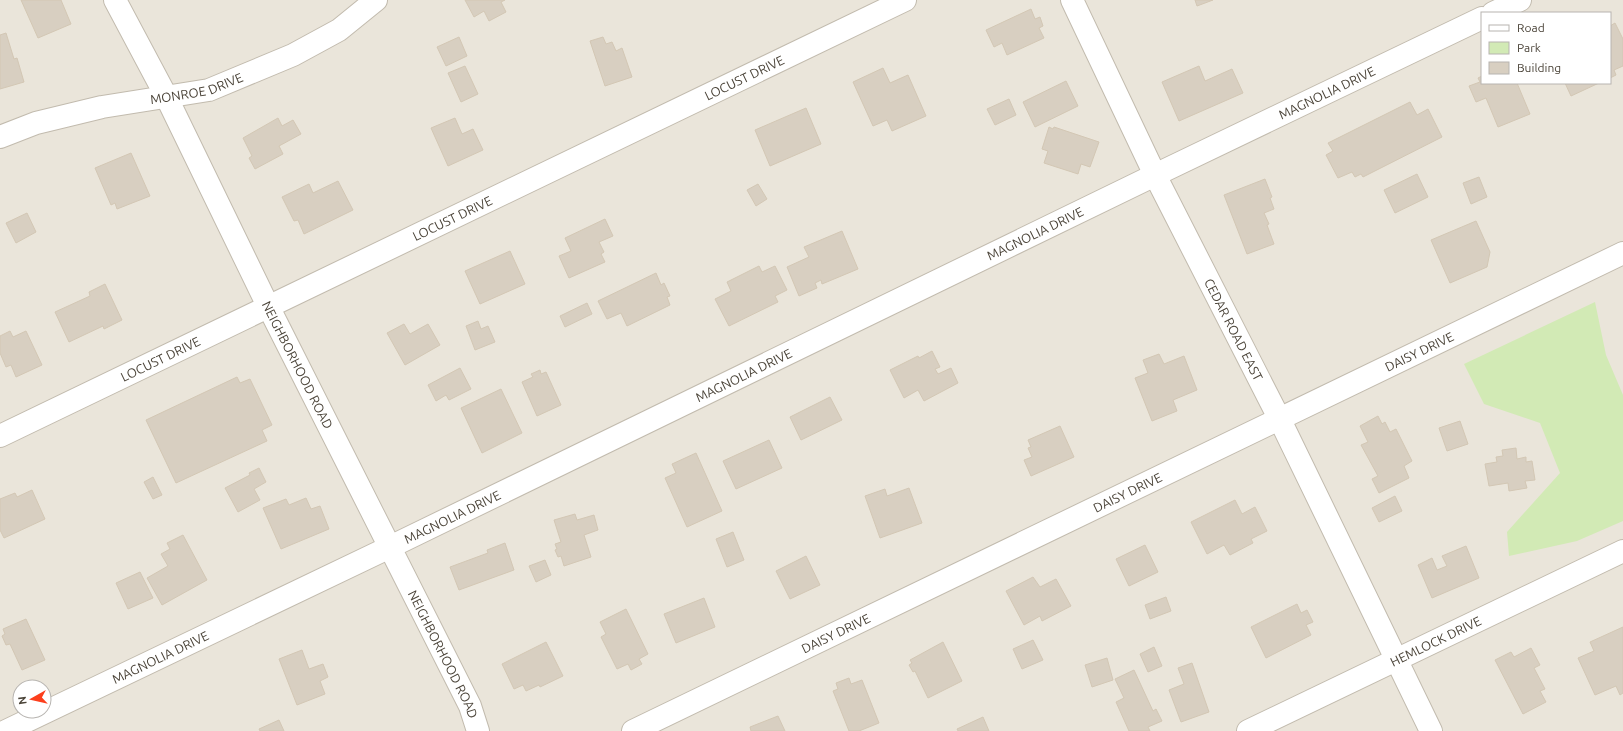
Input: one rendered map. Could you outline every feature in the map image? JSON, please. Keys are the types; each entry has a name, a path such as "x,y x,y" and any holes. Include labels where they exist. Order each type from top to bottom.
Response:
{"street":[{"name":"NEIGHBORHOOD ROAD","path":"115,0 166,96 268,306 470,706 478,731"},
{"name":"MONROE DRIVE","path":"0,137 36,123 102,107 209,90 294,55 339,30 376,0"},
{"name":"LOCUST DRIVE","path":"0,436 905,0"},
{"name":"CEDAR ROAD EAST","path":"1072,0 1155,175 1280,420 1431,731"},
{"path":"1495,12 1520,0"},
{"name":"MAGNOLIA DRIVE","path":"6,731 390,547 1155,175 1481,18"},
{"name":"DAISY DRIVE","path":"633,731 1280,420 1623,253"},
{"name":"HEMLOCK DRIVE","path":"1248,731 1623,551"}],"shaded area":[{"path":"0,0 1623,0 1623,731 0,731"}],"green space":[{"path":"1595,302 1606,355 1623,395 1623,521 1577,541 1509,556 1507,532 1560,473 1540,423 1484,404 1464,364"}],"building":[{"path":"21,0 61,0 71,24 38,38"},
{"path":"465,0 505,0 501,2 506,12 489,21 484,11 474,17"},
{"path":"1195,0 1213,0 1197,6"},
{"path":"1031,9 1035,19 1040,17 1043,26 1039,28 1044,38 1007,55 1002,43 994,47 986,30"},
{"path":"1615,23 1623,39 1623,66 1614,70 1616,75 1611,78 1611,25"},
{"path":"6,33 14,59 17,58 24,82 0,89 0,35"},
{"path":"459,37 467,56 446,66 437,47"},
{"path":"603,37 606,44 612,42 616,51 622,48 632,77 605,86 590,41"},
{"path":"465,66 478,94 461,102 448,73"},
{"path":"1199,66 1205,81 1232,69 1243,93 1179,121 1162,82"},
{"path":"883,68 890,83 908,75 926,116 892,131 887,120 873,126 853,82"},
{"path":"1481,76 1481,84 1517,84 1530,114 1498,127 1486,98 1476,102 1469,86 1480,82 1478,78"},
{"path":"1066,81 1078,106 1035,127 1023,102"},
{"path":"1565,84 1597,84 1571,96"},
{"path":"1009,99 1016,115 995,125 987,109"},
{"path":"1410,102 1417,115 1428,109 1442,137 1363,177 1361,174 1355,177 1352,172 1338,178 1326,155 1333,151 1328,143"},
{"path":"806,108 821,144 770,166 755,130"},
{"path":"278,118 282,126 293,120 301,134 279,146 283,154 255,169 249,158 252,156 243,138"},
{"path":"455,118 462,134 473,129 483,150 448,166 431,128"},
{"path":"1049,127 1053,129 1054,127 1099,142 1090,167 1081,164 1078,174 1044,163 1048,151 1042,149"},
{"path":"131,153 150,196 117,209 115,203 111,205 95,168"},
{"path":"1417,174 1428,197 1395,213 1384,190"},
{"path":"1479,177 1487,197 1471,204 1463,183"},
{"path":"1265,179 1272,197 1270,198 1274,209 1264,213 1269,224 1267,225 1274,244 1247,254 1224,195"},
{"path":"338,181 353,210 304,234 298,220 294,221 282,197 309,184 313,193"},
{"path":"758,184 767,199 756,206 747,190"},
{"path":"27,213 36,232 16,243 6,223"},
{"path":"605,219 613,236 599,242 604,252 601,254 605,262 569,278 559,256 571,251 565,238"},
{"path":"1476,221 1490,252 1487,267 1450,283 1431,240"},
{"path":"842,231 858,269 822,284 821,280 815,283 817,288 799,296 787,267 809,257 804,247"},
{"path":"510,251 525,284 480,304 465,271"},
{"path":"759,266 762,272 775,266 787,290 775,296 778,302 729,326 715,299 731,291 727,282"},
{"path":"656,273 661,285 664,283 670,296 667,297 670,305 627,326 621,313 607,319 598,301"},
{"path":"105,284 122,320 104,329 103,326 69,342 55,312 90,296 89,292"},
{"path":"587,303 592,314 565,327 560,316"},
{"path":"478,321 481,329 488,326 495,342 475,350 466,326"},
{"path":"404,324 410,334 428,324 440,345 405,365 387,333"},
{"path":"10,331 13,337 26,331 42,365 16,377 11,365 6,367 0,353 0,336"},
{"path":"932,351 940,367 935,369 938,374 951,368 958,383 924,401 918,390 904,398 890,370 918,356 919,358"},
{"path":"1159,354 1164,364 1184,356 1197,390 1173,400 1177,411 1152,421 1135,378 1148,373 1143,360"},
{"path":"460,368 471,389 449,400 446,395 436,401 428,385"},
{"path":"540,370 541,374 546,372 561,405 537,416 522,382 533,377 531,374"},
{"path":"237,377 240,383 250,379 272,425 262,430 267,441 176,483 146,420"},
{"path":"501,389 522,433 482,453 461,408"},
{"path":"830,397 842,420 801,440 790,417"},
{"path":"1378,416 1382,424 1385,422 1390,432 1396,429 1412,461 1404,466 1409,478 1379,493 1372,479 1378,476 1361,445 1368,442 1360,426"},
{"path":"1460,421 1468,444 1447,451 1439,428"},
{"path":"1060,426 1074,457 1031,476 1024,460 1032,457 1028,448 1031,447 1028,440"},
{"path":"769,440 782,468 736,489 723,461"},
{"path":"1516,448 1517,459 1526,457 1526,462 1532,461 1535,480 1525,481 1527,488 1509,491 1508,483 1489,486 1485,464 1497,462 1496,457 1503,456 1502,450"},
{"path":"696,453 722,511 687,527 665,478 676,473 672,464"},
{"path":"259,468 266,482 254,489 260,500 238,512 225,488 250,475 249,473"},
{"path":"153,477 162,495 153,499 144,482"},
{"path":"909,488 922,523 880,538 865,496 885,489 887,496"},
{"path":"32,490 45,519 4,538 0,530 0,499 15,493 17,497"},
{"path":"1395,496 1402,511 1379,522 1372,508"},
{"path":"306,498 311,509 320,506 329,529 281,549 263,508 286,499 289,505"},
{"path":"1235,500 1242,514 1255,507 1267,531 1251,539 1253,543 1230,555 1224,545 1207,554 1191,522"},
{"path":"575,514 577,520 594,515 598,530 584,535 591,557 564,566 561,556 558,557 555,550 557,549 555,544 561,542 554,520"},
{"path":"733,532 744,560 727,567 716,539"},
{"path":"183,535 207,580 162,605 147,578 168,566 161,554 170,549 167,543"},
{"path":"505,543 514,570 459,590 450,567 488,553 487,550"},
{"path":"1145,545 1158,572 1129,586 1116,559"},
{"path":"1466,546 1479,578 1432,598 1418,565 1432,558 1437,570 1447,566 1442,556"},
{"path":"806,556 820,585 790,599 776,571"},
{"path":"545,560 551,575 536,582 529,566"},
{"path":"140,572 153,598 128,609 116,583"},
{"path":"1033,577 1040,587 1056,579 1071,606 1042,621 1040,616 1024,625 1006,591"},
{"path":"1166,597 1171,611 1150,619 1145,605"},
{"path":"704,598 715,627 676,643 664,614"},
{"path":"1297,604 1301,613 1307,610 1313,622 1306,625 1311,635 1266,658 1251,627"},
{"path":"626,609 648,654 639,659 642,664 631,670 628,664 617,669 601,637 606,634 600,622"},
{"path":"26,619 45,660 22,670 10,644 6,645 2,636 5,634 3,629"},
{"path":"1623,627 1623,693 1620,695 1616,686 1595,695 1578,658 1594,651 1590,642"},
{"path":"1033,640 1043,660 1022,669 1013,649"},
{"path":"546,642 563,676 540,687 539,685 526,691 523,685 514,689 502,664"},
{"path":"943,642 962,681 928,698 915,671 913,672 909,665 912,663 910,660"},
{"path":"1154,647 1162,666 1148,672 1140,654"},
{"path":"1531,648 1540,665 1534,668 1545,689 1540,691 1546,702 1523,714 1495,660 1511,652 1514,657"},
{"path":"302,650 309,669 323,664 328,677 320,681 325,694 297,705 279,659"},
{"path":"1107,658 1113,680 1092,687 1085,665"},
{"path":"1192,663 1209,712 1181,722 1169,690 1184,684 1178,668"},
{"path":"1134,670 1153,711 1156,709 1162,721 1148,727 1150,731 1129,731 1116,702 1124,698 1115,679"},
{"path":"849,678 851,684 862,680 879,723 859,731 849,731 833,691 838,689 836,683"},
{"path":"778,716 785,731 751,731 750,727"},
{"path":"983,717 989,731 958,731 957,729"},
{"path":"279,720 284,731 260,731 259,729"}]}
